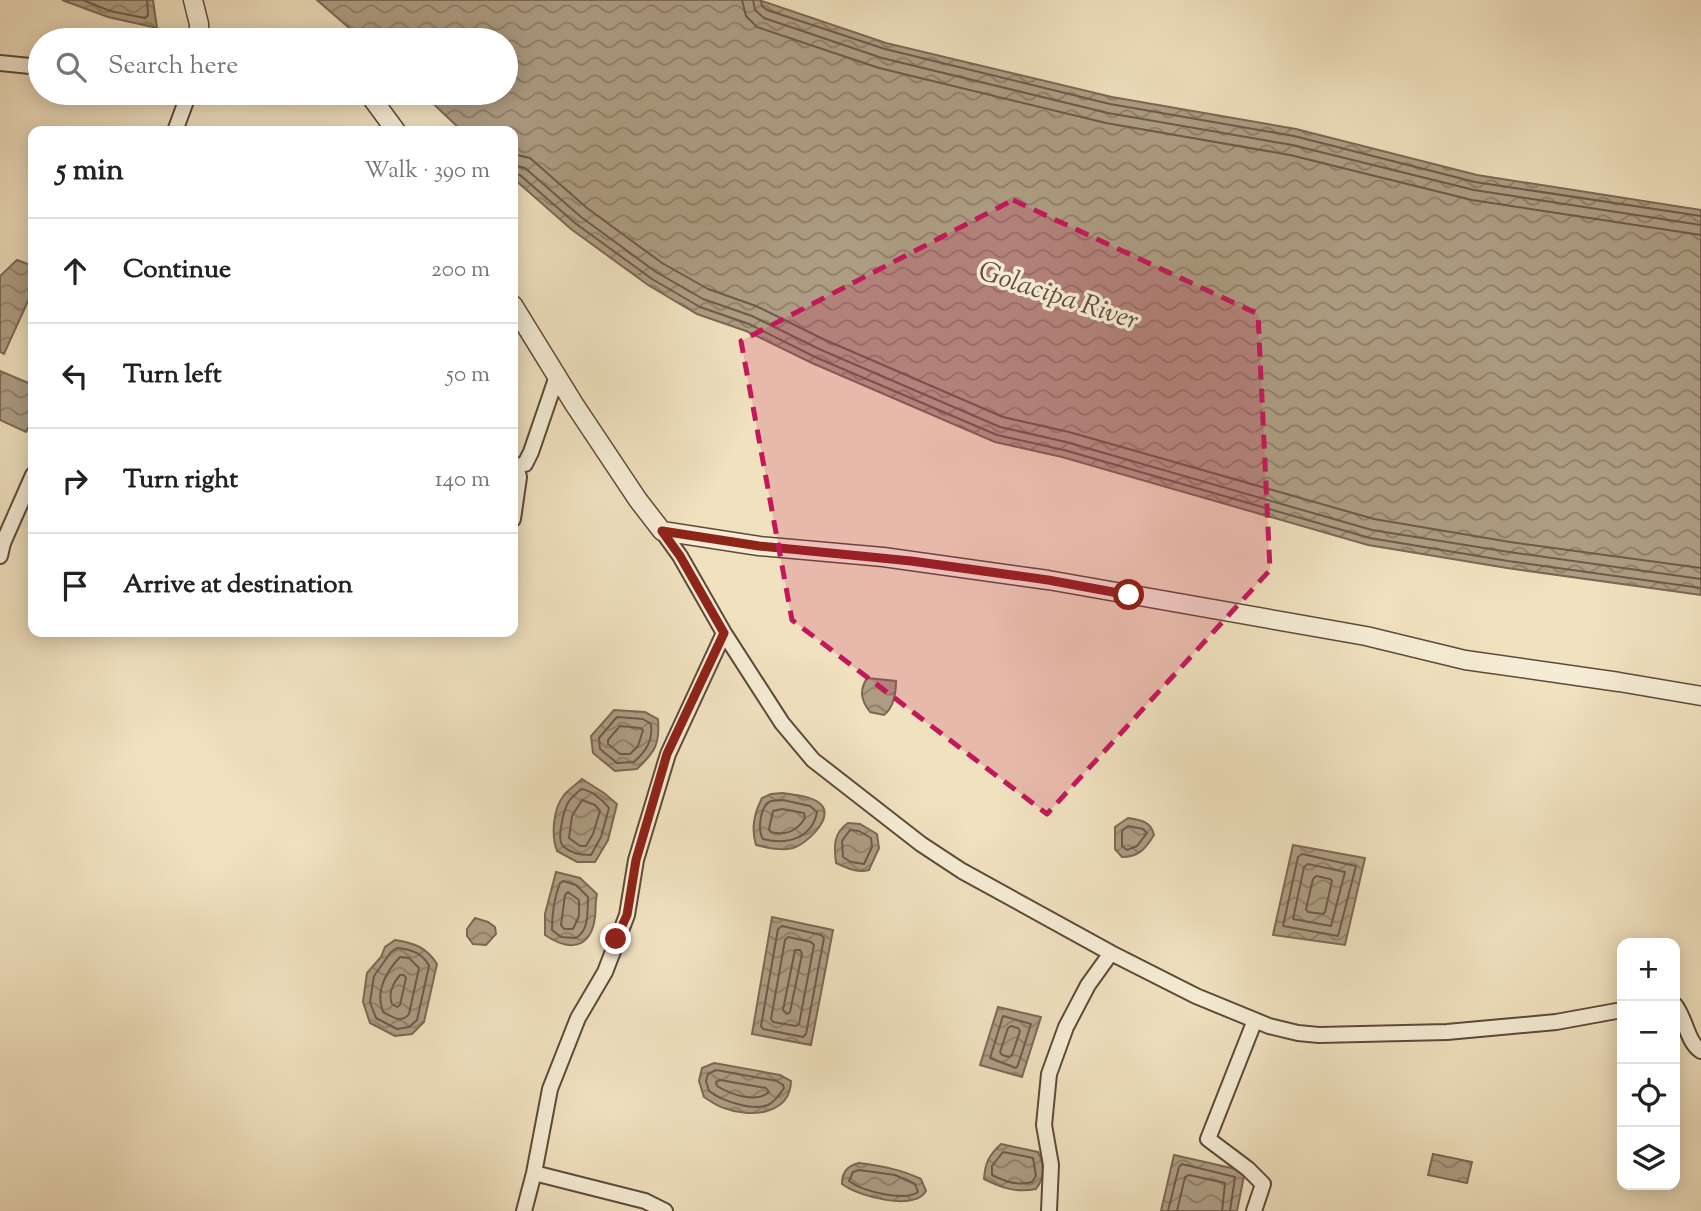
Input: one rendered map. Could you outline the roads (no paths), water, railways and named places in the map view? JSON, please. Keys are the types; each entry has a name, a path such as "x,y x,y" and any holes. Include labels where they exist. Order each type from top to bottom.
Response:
{"street":[{"path":"193,0 199,28"},
{"path":"0,63 28,66"},
{"path":"177,126 185,105"},
{"path":"377,105 392,126"},
{"path":"518,314 626,483 680,556 724,633 782,723 813,760 921,844 962,871 1111,953 1196,996 1255,1020 1297,1033 1319,1035 1447,1032 1556,1022 1617,1011"},
{"path":"518,466 524,464 531,452 557,376"},
{"path":"0,556 28,486"},
{"path":"662,531 759,546 883,557 1048,580 1366,636 1465,660 1701,696"},
{"path":"524,1211 550,1089 578,1018 605,972 627,915 636,860 667,754 724,633"},
{"path":"1049,1211 1051,1166 1044,1125 1049,1074 1066,1027 1088,985 1111,953"},
{"path":"1680,1012 1691,1041 1697,1050 1701,1051"},
{"path":"1254,1211 1263,1184 1248,1169 1208,1139 1255,1020"},
{"path":"534,1173 645,1201 665,1211"}],"water":[{"path":"62,0 153,0 157,28 108,17"},
{"name":"Golacipa River","path":"317,0 759,0 886,43 1112,97 1296,129 1477,175 1701,210 1701,595 1507,568 1368,545 1062,457 995,442 812,363 746,331 697,314 648,285 571,229 518,182 518,126 457,126 435,105 518,105 518,28 349,28"},
{"path":"17,260 28,264 28,301 4,354 0,352 0,276"},
{"path":"0,371 28,383 28,428 26,432 0,420"},
{"path":"867,678 896,681 894,700 884,715 870,712 865,703 862,691"},
{"path":"614,710 645,712 658,719 655,747 637,769 615,771 593,753 591,736"},
{"path":"582,779 617,804 608,840 595,862 577,862 557,851 555,845 554,822 557,807 564,795"},
{"path":"783,793 820,803 824,813 820,825 810,837 793,848 779,849 756,845 754,821 762,798"},
{"path":"1128,818 1148,824 1154,835 1141,851 1122,857 1115,849 1115,827"},
{"path":"848,823 860,824 877,834 879,848 869,870 856,870 836,863 837,836"},
{"path":"1293,845 1365,858 1345,945 1273,935"},
{"path":"556,872 580,878 597,894 593,928 589,936 577,944 562,944 545,935 545,914"},
{"path":"772,917 833,930 811,1045 752,1034"},
{"path":"475,918 495,927 496,934 486,945 473,944 467,936 467,929"},
{"path":"395,940 419,947 437,964 424,1022 412,1034 395,1036 370,1023 363,1002 367,973 381,957 385,947"},
{"path":"998,1007 1041,1017 1022,1077 980,1065"},
{"path":"714,1063 780,1075 791,1081 789,1092 784,1101 767,1111 745,1113 721,1107 704,1097 699,1081 702,1068"},
{"path":"1001,1144 1038,1152 1043,1171 1036,1189 1009,1189 984,1179 988,1160"},
{"path":"1433,1154 1472,1162 1467,1183 1428,1175"},
{"path":"1174,1155 1245,1171 1237,1211 1161,1211"},
{"path":"859,1163 890,1168 921,1179 926,1191 920,1197 899,1201 873,1197 850,1189 842,1184 843,1176 846,1170"}]}
